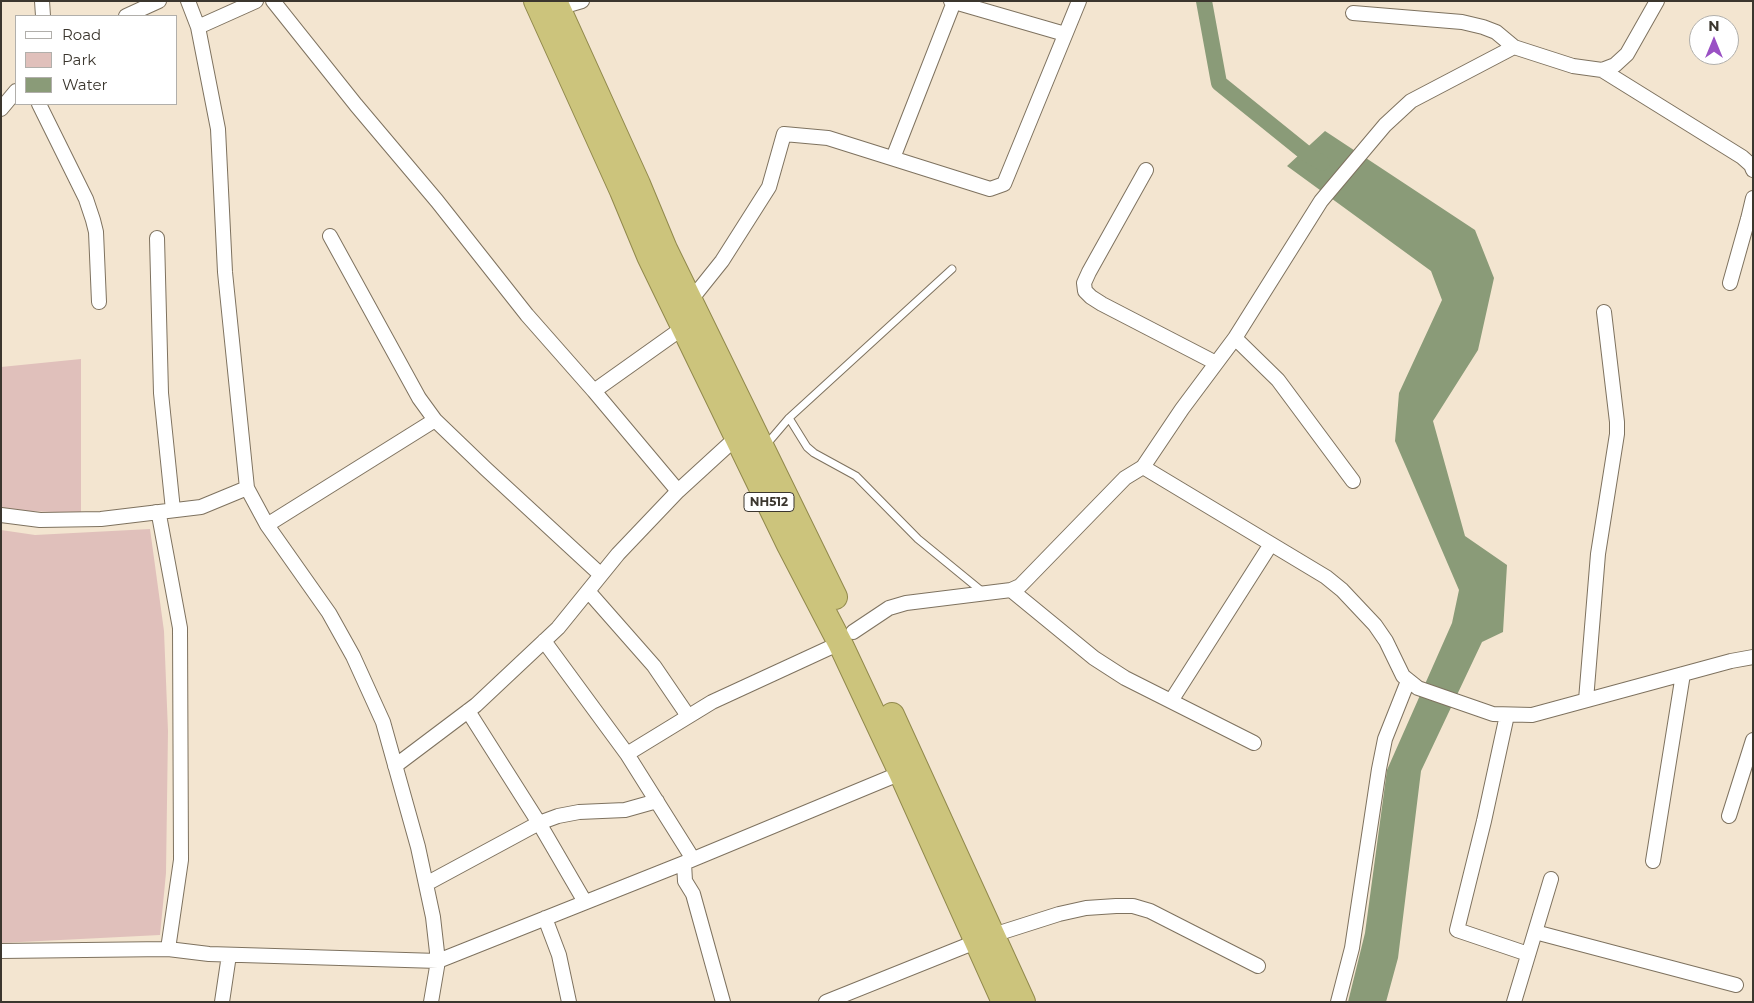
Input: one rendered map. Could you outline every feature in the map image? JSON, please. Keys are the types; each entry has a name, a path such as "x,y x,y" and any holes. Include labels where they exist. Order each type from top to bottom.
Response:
{"highway":[{"name":"NH512","path":"550,4 649,256 762,449 804,537 901,772 985,938 1023,1002"},
{"name":"NH512","path":"683,312 738,438 789,544 846,637 916,766 985,938 1004,1002"}],"street":[{"path":"42,1 43,15"},
{"path":"128,15 159,1"},
{"path":"188,1 198,27 218,129 225,272 247,488 267,525 329,613 353,656 383,722 418,847 433,918 438,961 431,1002"},
{"path":"198,27 256,1"},
{"path":"273,1 356,106 437,201 527,316 594,391 678,491"},
{"path":"550,4 582,1"},
{"path":"594,391 683,312 722,261 769,187 784,134 828,138 990,189 1004,184 1079,1"},
{"path":"1602,70 1615,65 1627,54 1658,1"},
{"path":"893,158 953,2 1065,34"},
{"path":"1353,13 1462,22 1496,32 1514,47 1573,66 1602,70 1742,157 1751,165 1753,170"},
{"path":"627,754 712,702 846,637 889,608 906,603 1011,590 1020,586 1125,478 1142,467 1235,338 1321,202 1385,125 1411,101 1514,47"},
{"path":"1,109 15,92"},
{"path":"39,105 86,199 93,220 96,232 100,302"},
{"path":"1146,170 1089,272 1084,283 1085,291 1102,304 1216,363"},
{"path":"1730,283 1753,198"},
{"path":"330,236 419,398 435,420 601,575"},
{"path":"157,238 161,393 172,510"},
{"path":"1586,700 1598,554 1617,434 1604,312"},
{"path":"1235,338 1278,380 1353,481"},
{"path":"267,525 435,420"},
{"path":"395,766 468,711 558,628 618,554 678,491 738,438"},
{"path":"1142,467 1326,577 1342,590 1375,625 1386,640 1403,676 1413,685 1500,714 1532,715 1752,654"},
{"path":"1,515 40,520 92,520 201,507 247,488"},
{"path":"156,512 159,515 180,628 181,860 168,949"},
{"path":"1171,701 1271,544"},
{"path":"1011,590 1094,658 1125,678 1254,743"},
{"path":"588,591 654,666 687,717"},
{"path":"544,641 627,754 657,801 688,861 685,881 692,894 723,1002"},
{"path":"1653,861 1683,674"},
{"path":"1338,1002 1352,948 1369,830 1385,739 1413,685"},
{"path":"468,711 539,823 586,902"},
{"path":"1500,714 1484,821 1457,930 1528,954"},
{"path":"1729,816 1753,740"},
{"path":"1,952 168,949 230,955 438,961 688,861 901,772"},
{"path":"426,884 539,823 558,816 579,812 625,810 657,801"},
{"path":"1514,1002 1551,879"},
{"path":"826,1002 985,938 1059,914 1116,906 1133,906 1150,911 1258,966"},
{"path":"545,918 559,955 569,1002"},
{"path":"1535,932 1736,985"},
{"path":"222,1002 230,955"}],"lane":[{"path":"762,449 789,418 952,269"},
{"path":"789,418 807,447 814,453 856,476 918,538 984,593"}],"green space":[{"path":"81,359 81,513 1,510 1,367"},
{"path":"150,529 164,631 168,731 166,873 160,935 1,943 1,530 35,535"}],"water":[{"path":"1325,131 1475,230 1494,278 1478,350 1433,421 1465,536 1507,565 1503,632 1482,642 1421,771 1398,958 1386,1002 1348,1002 1365,933 1387,770 1452,623 1459,590 1395,441 1399,393 1442,300 1431,271 1287,166"}],"waterway":[{"path":"1204,1 1219,83 1307,154 1322,163"}]}
